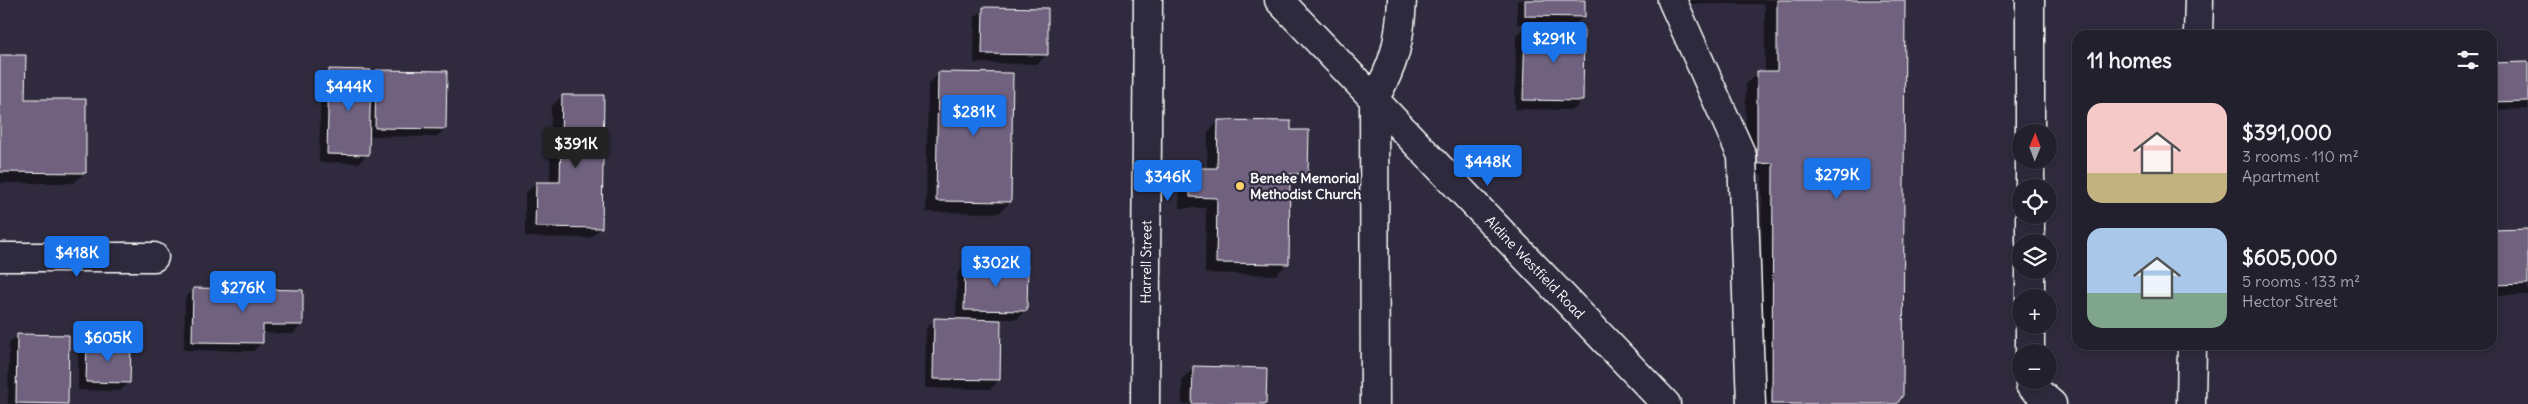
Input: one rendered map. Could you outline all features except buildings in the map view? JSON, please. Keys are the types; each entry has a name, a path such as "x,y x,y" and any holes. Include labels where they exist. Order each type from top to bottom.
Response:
{"street":[{"name":"Harrell Street","path":"1145,404 1148,0"},
{"name":"Aldine Westfield Road","path":"1279,0 1666,404"},
{"path":"1375,404 1374,99 1389,75 1397,52 1402,0"},
{"path":"1672,0 1742,156 1751,404"},
{"path":"2030,0 2030,124"},
{"path":"2198,30 2199,0"},
{"path":"0,257 154,257"},
{"path":"2191,404 2192,350"},
{"path":"2026,389 2052,404"}],"place":[{"name":"Beneke Memorial Methodist Church","path":"1240,186"}]}
